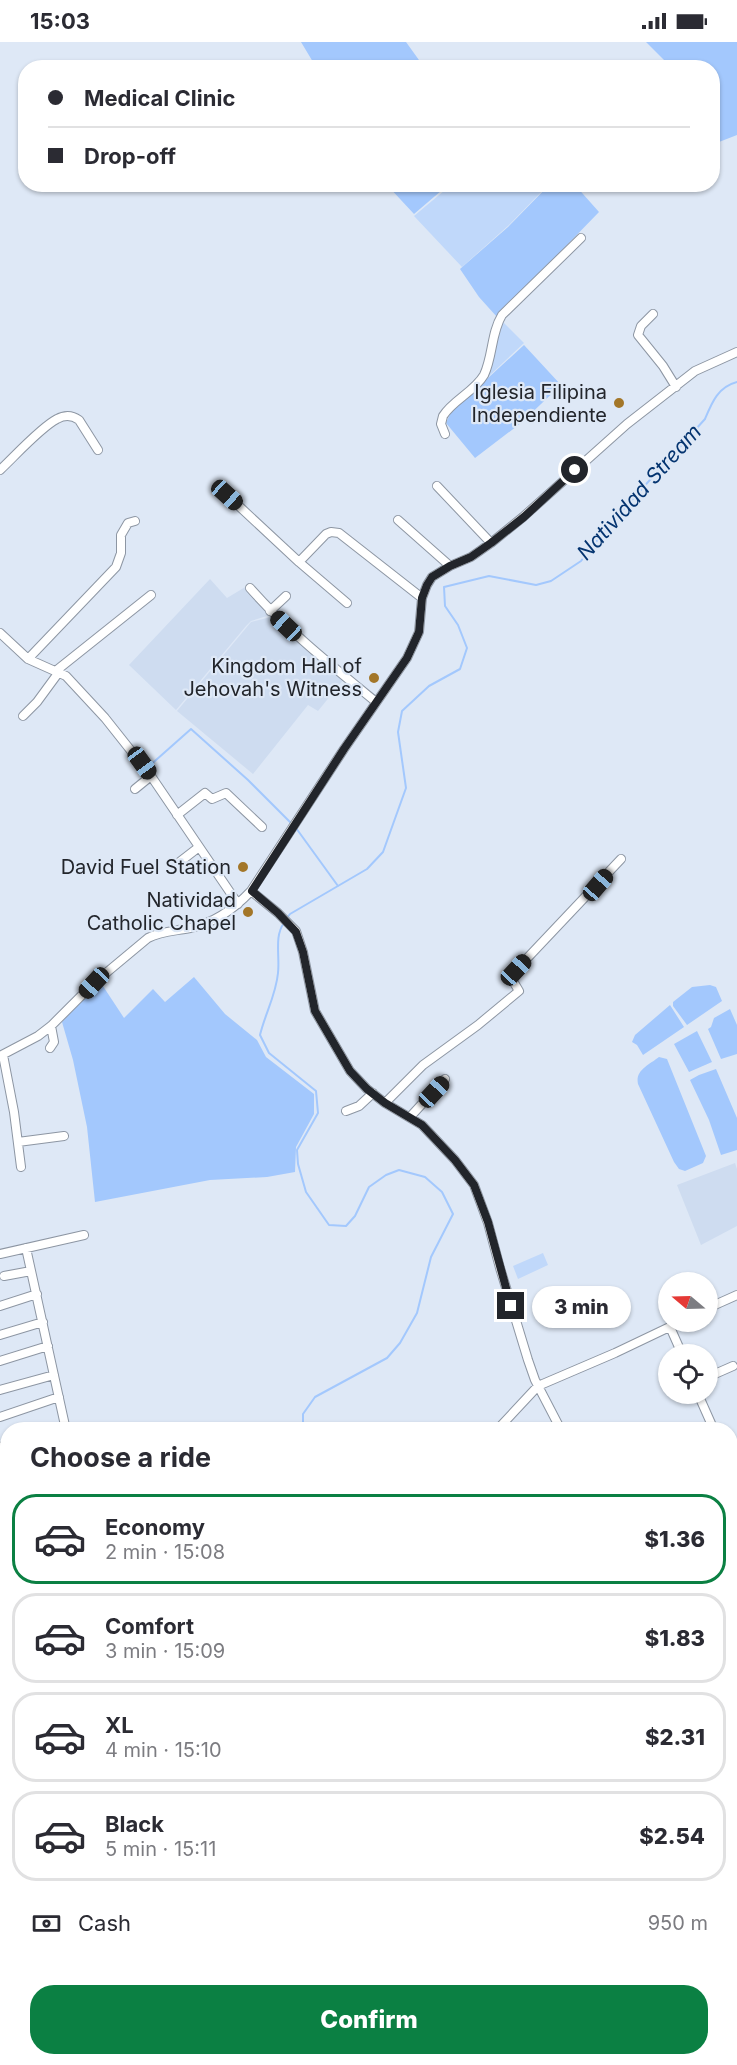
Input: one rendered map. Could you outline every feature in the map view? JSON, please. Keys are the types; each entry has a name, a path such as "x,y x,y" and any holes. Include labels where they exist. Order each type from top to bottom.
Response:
{"street":[{"path":"445,434 441,424 443,416 479,382 485,373 498,322 502,315 581,238"},
{"path":"653,314 638,330 638,335 663,366 676,387"},
{"path":"21,1167 14,1112 1,1055 38,1036 51,1026 94,983 148,938 155,934 204,925 222,916 252,891 291,829 407,658 419,632 422,598 432,577 471,557 491,543 627,424 695,371 737,352"},
{"path":"0,470 46,427 66,416 79,420 98,450"},
{"path":"438,486 491,543"},
{"path":"227,495 347,603"},
{"path":"398,520 450,566"},
{"path":"28,659 111,573 121,554 124,530 128,523 135,521"},
{"path":"299,562 326,534 339,532 422,598"},
{"path":"250,588 270,611 311,649 376,702"},
{"path":"22,716 37,702 58,671 151,595"},
{"path":"270,611 286,596"},
{"path":"0,633 28,659 58,671 73,681 151,776 238,904"},
{"path":"135,789 151,776"},
{"path":"177,815 205,793 212,799 226,793 262,827"},
{"path":"177,864 200,847"},
{"path":"385,1103 423,1065 478,1025 519,991 513,981 516,970 621,859"},
{"path":"252,891 291,926 302,946 311,997 318,1018 350,1071 385,1103 422,1125 463,1169 474,1185 481,1201 538,1386 557,1422"},
{"path":"50,1048 54,1042 51,1026"},
{"path":"410,1117 445,1079"},
{"path":"346,1111 359,1106 373,1093"},
{"path":"18,1142 64,1136"},
{"path":"0,1254 84,1235"},
{"path":"26,1248 65,1422"},
{"path":"4,1276 31,1271"},
{"path":"0,1306 37,1294"},
{"path":"718,1303 737,1294"},
{"path":"0,1335 42,1322"},
{"path":"504,1422 538,1386 659,1332"},
{"path":"0,1362 48,1346"},
{"path":"718,1373 733,1366"},
{"path":"0,1390 54,1375"},
{"path":"0,1417 59,1397"},
{"path":"702,1404 710,1422"}],"shaded area":[{"path":"301,42 406,42 419,60 312,60"},
{"path":"646,42 737,42 737,135 720,142 720,60 664,60"},
{"path":"394,192 440,192 414,214"},
{"path":"443,192 541,192 509,225 462,267 414,216"},
{"path":"542,192 581,192 599,212 497,317 479,297 460,269 508,227"},
{"path":"502,321 524,343 488,377 486,373"},
{"path":"524,345 561,385 521,423 475,458 446,423 451,412"},
{"path":"210,579 227,598 247,586 273,614 251,621 176,710 129,665"},
{"path":"271,617 344,679 318,711 308,705 253,774 177,711 251,622"},
{"path":"194,977 225,1014 257,1040 266,1057 314,1094 314,1114 296,1147 295,1172 267,1177 210,1180 95,1202 87,1127 73,1060 62,1022 99,980 124,1018 153,989 165,1002"},
{"path":"710,985 716,987 722,1001 687,1025 673,1006 673,1002 692,987"},
{"path":"670,1005 684,1027 643,1055 637,1045 632,1042 635,1035"},
{"path":"730,1009 737,1025 737,1054 721,1059 708,1029 714,1018"},
{"path":"697,1031 712,1062 689,1072 674,1044"},
{"path":"659,1057 667,1059 706,1156 703,1163 685,1171 679,1169 674,1162 638,1084 641,1071"},
{"path":"716,1069 737,1118 737,1150 721,1155 709,1120 690,1080"},
{"path":"735,1163 737,1169 737,1226 701,1245 677,1185"},
{"path":"543,1253 548,1265 518,1279 513,1266"}],"waterway":[{"name":"Natividad Stream","path":"287,918 290,914 367,869 383,852 406,788 398,732 402,711 429,686 460,669 467,648 458,625 445,606 444,587 489,576 536,585 551,581 581,561 611,523 705,419 720,391 737,382"},
{"path":"147,768 191,729 248,780 292,824"},
{"path":"296,828 338,886"},
{"path":"284,923 278,940 277,981 260,1035 269,1053 316,1091 318,1113 297,1150 298,1164 306,1192 329,1225 346,1226 355,1216 369,1187 386,1175 399,1170 425,1177 442,1192 453,1214 431,1257 417,1313 400,1343 387,1358 315,1397 303,1414 303,1422"}],"place":[{"name":"Iglesia Filipina Independiente","path":"619,403"},
{"name":"Kingdom Hall of Jehovah's Witness","path":"374,678"},
{"name":"David Fuel Station","path":"243,867"},
{"name":"Natividad Catholic Chapel","path":"248,912"}],"route":[{"path":"511,1306 488,1222 474,1185 463,1169 422,1125 385,1103 367,1089 350,1071 315,1011 302,946 296,932 252,891 344,749 407,658 419,632 422,598 432,577 471,557 491,543 524,517 575,470"}]}
